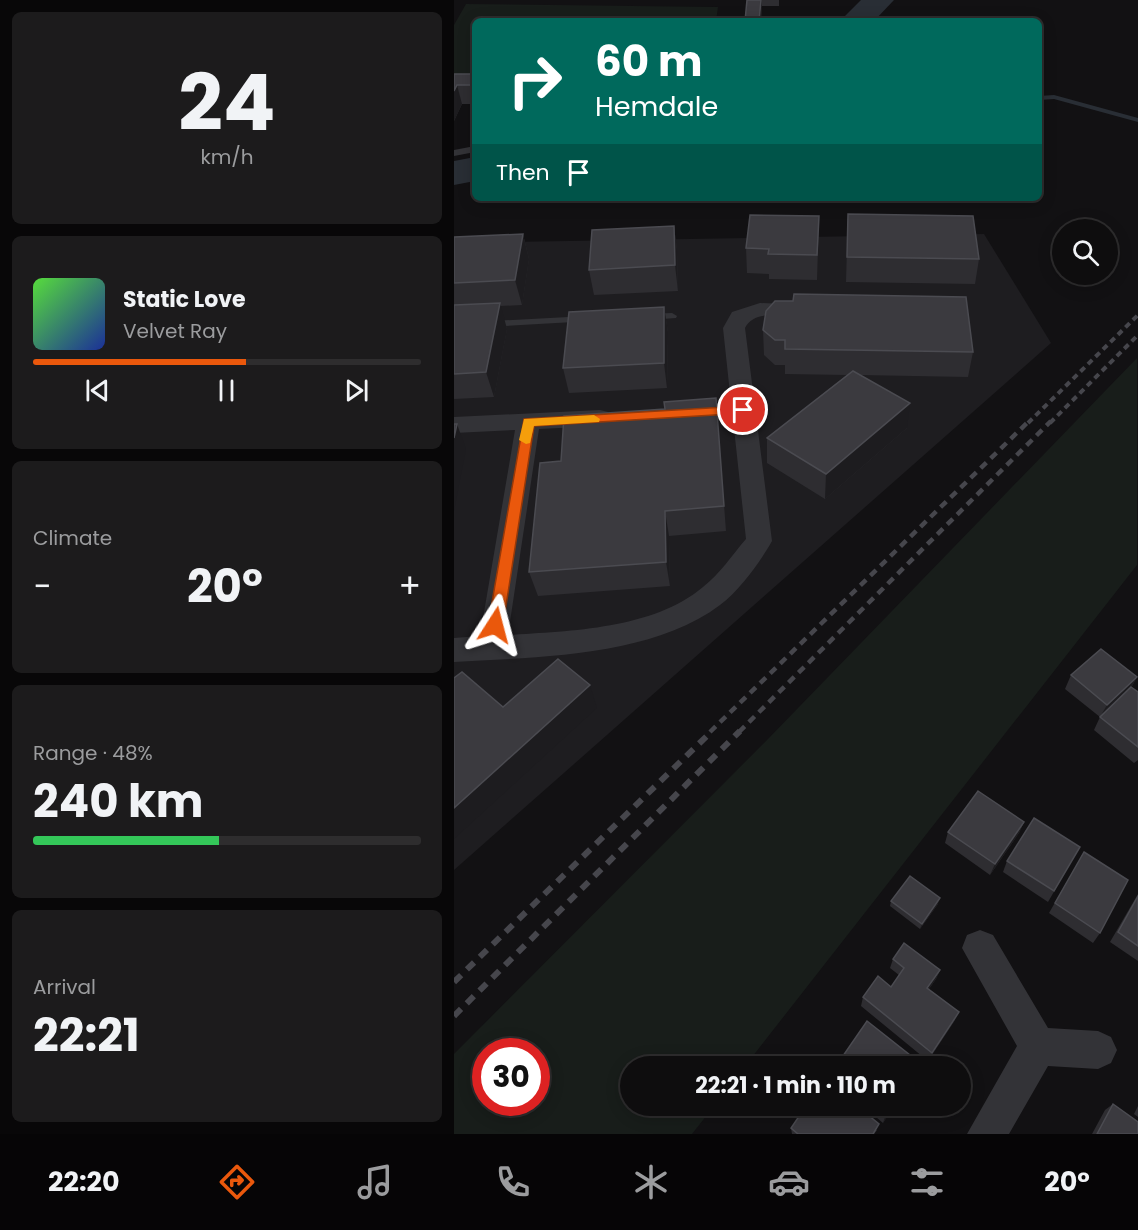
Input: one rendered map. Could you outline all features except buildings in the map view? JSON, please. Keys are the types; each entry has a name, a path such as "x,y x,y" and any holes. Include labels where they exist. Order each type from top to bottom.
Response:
{"street":[{"path":"454,650 598,637 662,624 712,597 759,541 734,328 740,317 760,309 830,310"},
{"path":"660,415 743,410"},
{"path":"454,425 624,417"},
{"path":"492,648 528,422"},
{"path":"980,948 1038,1046"},
{"path":"1038,1046 1098,1050"},
{"path":"987,1134 1038,1046"}],"lane":[{"path":"454,153 472,150"},
{"path":"638,317 672,316"},
{"path":"454,326 604,318"}],"shaded area":[{"path":"466,4 718,7 716,18 472,18 472,83 454,83 454,25"},
{"path":"984,234 1051,343 454,870 454,243"},
{"path":"1137,358 1137,565 753,1056 620,1056 620,1116 706,1116 692,1134 454,1134 454,1054 768,739"}],"waterway":[{"path":"859,18 879,0"},
{"path":"1042,98 1054,97 1138,120"},
{"path":"454,173 472,170"}],"railway":[{"path":"1028,423 1138,315"},
{"path":"1050,423 1138,335"},
{"path":"710,732 1029,421"},
{"path":"739,732 1051,421"},
{"path":"454,982 712,731"},
{"path":"454,1016 740,731"}],"slow traffic":[{"path":"526,440 528,422 594,419"}],"route":[{"path":"495,625 528,422 743,410"}]}
